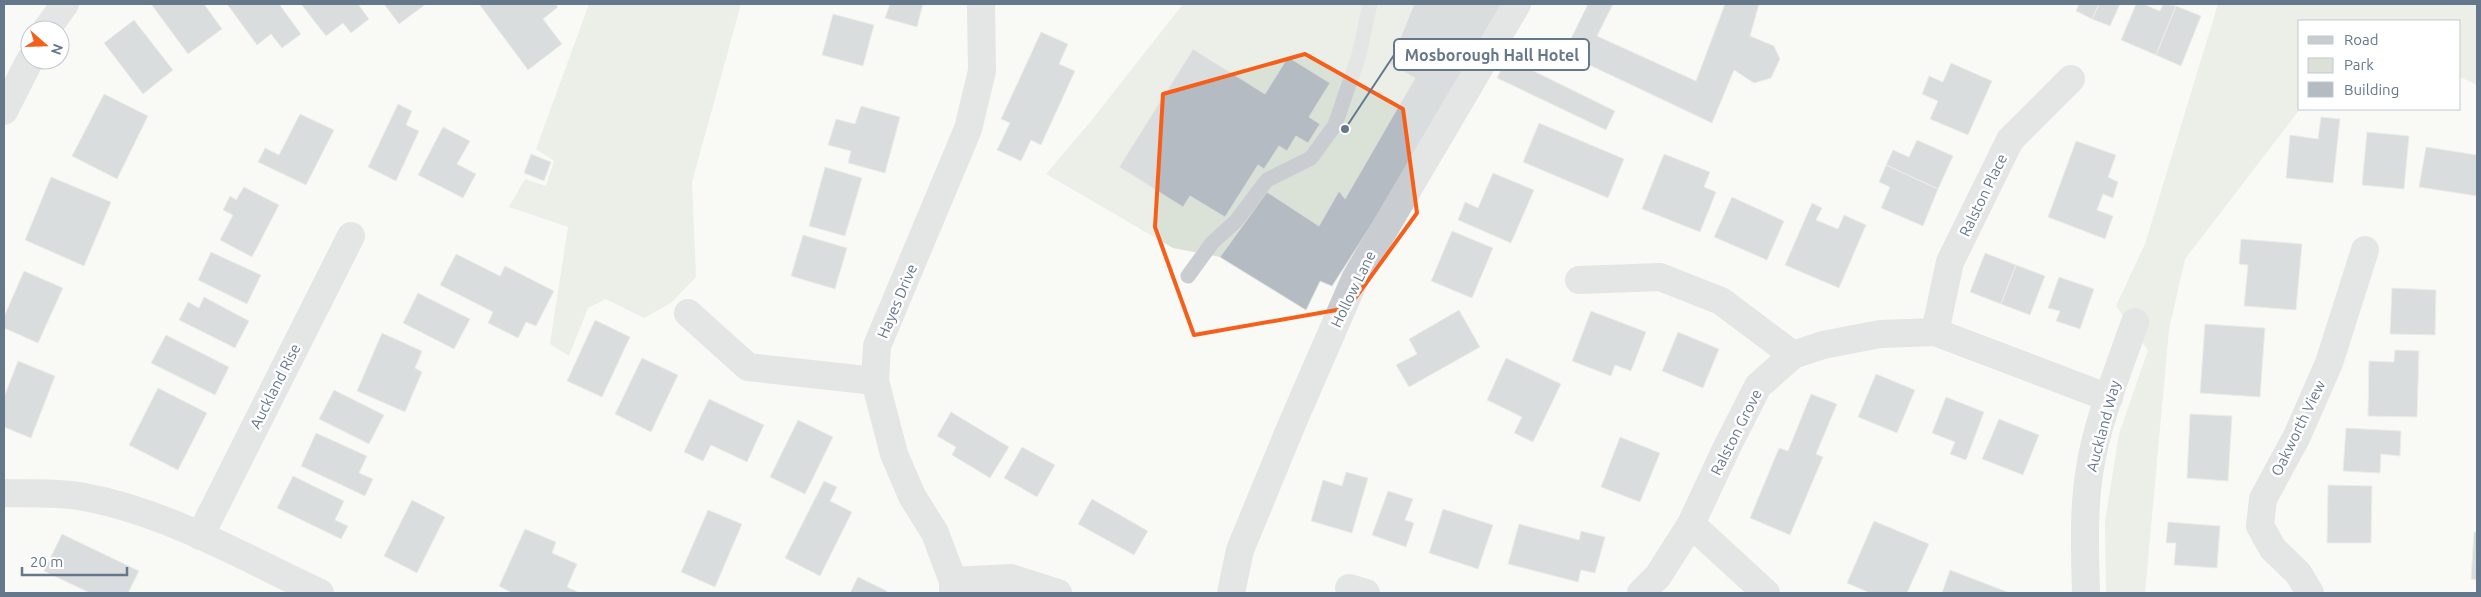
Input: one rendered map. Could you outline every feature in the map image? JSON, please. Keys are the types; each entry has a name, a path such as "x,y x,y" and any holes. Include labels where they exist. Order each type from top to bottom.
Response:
{"street":[{"path":"53,20 65,4"},
{"name":"Hayes Drive","path":"953,587 935,533 912,496 894,454 875,381 877,346 968,129 982,71 981,4"},
{"name":"Hollow Lane","path":"1231,593 1240,550 1355,279 1517,4"},
{"path":"4,111 25,70"},
{"name":"Ralston Place","path":"1935,332 1950,262 2010,140 2071,79"},
{"name":"Auckland Rise","path":"200,536 351,236"},
{"name":"Oakworth View","path":"2310,593 2298,573 2273,549 2260,526 2263,499 2298,436 2329,363 2365,250"},
{"path":"1579,280 1660,277 1721,301 1794,354"},
{"path":"688,313 748,367 875,381"},
{"name":"Auckland Way","path":"2086,593 2084,534 2090,467 2109,398 2136,322"},
{"name":"Ralston Grove","path":"1641,593 1658,576 1691,524 1758,386 1794,354 1823,345 1880,334 1935,332 2109,398"},
{"path":"4,493 82,496 119,504 200,536 320,593"},
{"path":"1691,524 1766,593"},
{"path":"953,587 1011,578 1058,593"}],"lane":[{"path":"1188,276 1212,243 1236,220 1266,180 1311,158 1335,125 1359,55 1370,4"}],"highlighted area":[{"path":"1305,54 1403,109 1417,213 1348,308 1194,335 1155,227 1163,94"}],"green space":[{"path":"589,4 741,4 692,182 696,277 671,303 644,318 606,299 588,308 569,356 550,344 568,227 509,207 525,179 546,186 554,161 536,149"},
{"path":"1183,4 1504,4 1460,87 1332,286 1320,281 1306,310 1220,257 1173,248 1046,174 1091,121"},
{"path":"2218,4 2477,4 2477,85 2461,77 2461,20 2298,20 2299,110 2185,259 2169,330 2145,593 2106,593 2105,521 2119,434 2148,350 2116,306 2145,244"}],"building":[{"path":"151,4 204,4 222,29 188,54"},
{"path":"227,4 279,4 301,34 282,48 271,34 257,45"},
{"path":"301,4 358,4 369,19 351,33 343,23 326,36"},
{"path":"384,4 426,4 399,24"},
{"path":"479,4 555,4 558,7 543,19 562,44 528,70"},
{"path":"890,4 923,4 917,27 885,18"},
{"path":"1414,4 1504,4 1460,87 1332,286 1320,281 1306,310 1220,257 1267,192 1319,226 1339,191 1345,199 1415,78 1390,64"},
{"path":"1588,4 1613,4 1597,36 1696,81 1725,4 1759,4 1750,36 1774,46 1780,59 1771,78 1754,83 1734,70 1712,123 1564,53"},
{"path":"2079,4 2099,4 2092,19 2076,11"},
{"path":"2099,4 2120,4 2110,26 2092,19"},
{"path":"2136,4 2143,4 2160,11 2163,4 2176,6 2156,55 2121,40"},
{"path":"2176,6 2201,16 2181,66 2156,55"},
{"path":"833,14 874,25 863,66 822,55"},
{"path":"134,20 173,70 143,94 104,43"},
{"path":"1041,32 1068,44 1059,64 1075,71 1041,145 1031,140 1021,161 997,150 1010,123 1001,119"},
{"path":"1193,49 1265,94 1288,57 1330,83 1309,117 1320,124 1308,143 1296,136 1287,151 1279,146 1264,169 1258,165 1225,217 1190,196 1183,207 1119,167"},
{"path":"1507,58 1615,111 1606,130 1497,78"},
{"path":"1951,63 1992,81 1968,135 1930,119 1938,101 1922,94 1929,76 1943,82"},
{"path":"104,94 148,116 117,179 72,156"},
{"path":"398,104 412,111 406,125 419,131 396,181 368,167"},
{"path":"861,106 900,117 885,173 848,163 851,151 828,145 836,119 855,124"},
{"path":"300,114 334,130 306,185 258,162 265,148 279,155"},
{"path":"2321,117 2340,119 2333,183 2286,178 2290,135 2318,139"},
{"path":"1539,123 1624,159 1608,198 1523,162"},
{"path":"443,127 470,141 457,164 476,174 463,198 418,175"},
{"path":"2367,132 2409,136 2404,189 2362,185"},
{"path":"1917,140 1953,156 1938,189 1886,165 1893,150 1909,157"},
{"path":"2076,141 2116,155 2108,177 2118,182 2113,198 2103,194 2097,210 2113,216 2105,239 2048,217"},
{"path":"2426,147 2477,155 2477,196 2419,187"},
{"path":"531,154 551,162 544,181 524,173"},
{"path":"1664,154 1710,172 1704,187 1716,192 1700,232 1642,209"},
{"path":"1886,165 1938,189 1923,226 1881,208 1890,187 1879,182"},
{"path":"825,167 862,178 845,236 809,226"},
{"path":"1493,173 1534,190 1511,243 1458,220 1465,202 1478,208"},
{"path":"51,177 111,202 84,266 25,240"},
{"path":"244,187 279,205 252,257 220,240 233,215 223,210 230,196 236,200"},
{"path":"1732,197 1784,221 1767,260 1714,237"},
{"path":"1812,203 1822,208 1816,220 1838,229 1844,215 1866,225 1839,288 1785,265"},
{"path":"1452,231 1493,248 1472,298 1431,281"},
{"path":"803,235 847,248 835,289 791,276"},
{"path":"2241,239 2302,244 2296,310 2244,306 2248,265 2239,264"},
{"path":"211,252 261,275 247,304 198,280"},
{"path":"1985,253 2016,265 2001,304 1970,292"},
{"path":"456,254 500,276 505,266 554,291 536,326 526,322 518,338 488,323 493,312 440,285"},
{"path":"2016,265 2045,276 2030,315 2001,304"},
{"path":"24,271 63,288 38,343 4,328 4,317"},
{"path":"2059,277 2094,289 2080,329 2056,321 2060,311 2048,308"},
{"path":"2392,288 2436,290 2435,335 2390,334"},
{"path":"418,293 470,319 454,349 403,323"},
{"path":"204,297 249,321 235,348 179,320 188,302 199,308"},
{"path":"1459,310 1480,347 1409,387 1396,365 1417,354 1409,339"},
{"path":"1591,311 1646,332 1631,371 1615,365 1611,376 1572,361"},
{"path":"595,320 630,337 602,397 567,381"},
{"path":"2205,324 2265,328 2260,397 2200,393"},
{"path":"1678,332 1719,349 1703,388 1662,371"},
{"path":"382,333 422,351 415,368 422,372 405,412 357,391"},
{"path":"166,335 229,367 215,395 151,363"},
{"path":"2395,350 2419,351 2417,417 2368,416 2369,361 2394,362"},
{"path":"642,358 678,375 651,432 615,414"},
{"path":"1506,358 1561,384 1533,442 1514,433 1522,417 1487,400"},
{"path":"18,361 55,376 31,438 4,427 4,397"},
{"path":"1876,374 1915,390 1897,433 1858,417"},
{"path":"158,388 207,413 178,470 129,445"},
{"path":"334,390 384,415 369,444 319,419"},
{"path":"1811,394 1837,404 1816,454 1823,457 1790,535 1750,518 1779,448 1788,451"},
{"path":"1946,397 1984,412 1966,460 1950,454 1955,442 1932,433"},
{"path":"709,399 764,425 747,462 711,445 703,461 684,452"},
{"path":"951,412 1009,447 990,478 952,455 956,447 937,436"},
{"path":"2190,414 2232,416 2228,481 2187,478"},
{"path":"1999,419 2039,435 2023,475 1982,459"},
{"path":"798,420 833,437 805,494 770,477"},
{"path":"2346,428 2401,431 2400,456 2381,454 2380,473 2343,471"},
{"path":"316,433 367,456 359,473 373,479 365,496 301,466"},
{"path":"1620,437 1660,453 1640,502 1601,487"},
{"path":"1022,447 1055,465 1037,497 1004,478"},
{"path":"1346,472 1368,478 1352,533 1311,521 1323,480 1342,486"},
{"path":"293,476 344,501 335,520 348,526 341,539 277,508"},
{"path":"824,481 837,487 830,501 852,512 820,576 785,558"},
{"path":"2328,485 2372,486 2371,543 2327,543"},
{"path":"1388,491 1413,499 1405,520 1414,523 1406,547 1372,535"},
{"path":"1092,499 1148,531 1134,555 1078,524"},
{"path":"412,500 445,517 417,573 384,556"},
{"path":"1443,509 1493,525 1478,569 1429,553"},
{"path":"708,510 742,524 715,587 681,572"},
{"path":"1874,521 1929,544 1907,593 1870,593 1847,583"},
{"path":"2168,522 2220,526 2217,568 2174,565 2176,543 2166,543"},
{"path":"1519,524 1579,540 1581,531 1605,537 1595,573 1581,570 1578,582 1508,564"},
{"path":"525,529 556,542 552,553 577,564 567,587 577,593 512,593 499,586"},
{"path":"2474,532 2477,532 2477,580 2471,579"},
{"path":"62,534 139,571 128,593 90,593 44,571"},
{"path":"1950,570 2010,593 1942,593"},
{"path":"858,577 887,591 886,593 850,593"}],"place":[{"name":"Mosborough Hall Hotel","path":"1345,129"}]}
